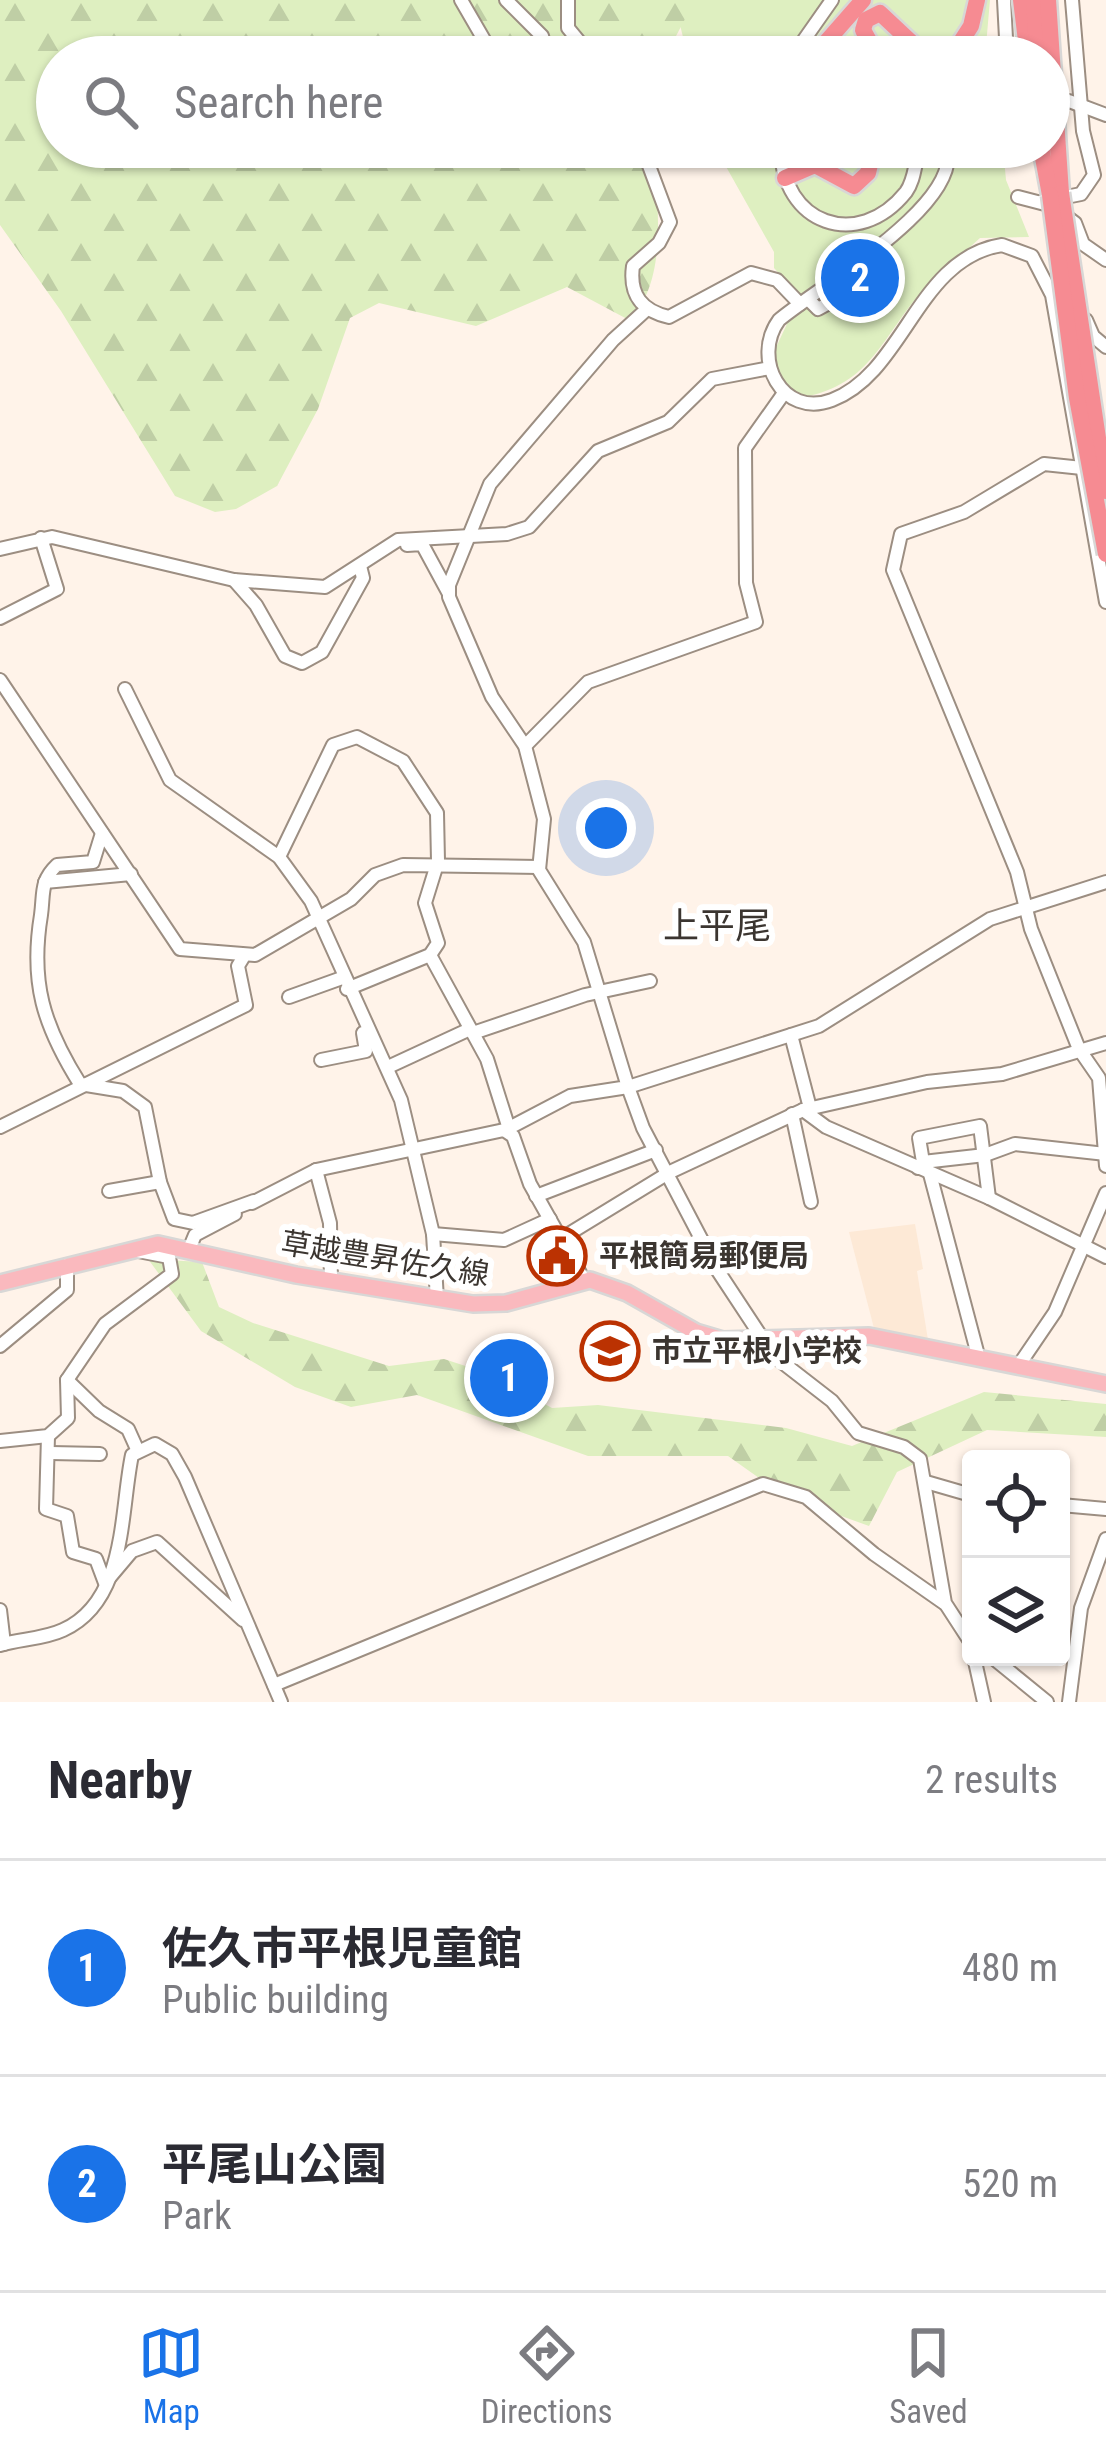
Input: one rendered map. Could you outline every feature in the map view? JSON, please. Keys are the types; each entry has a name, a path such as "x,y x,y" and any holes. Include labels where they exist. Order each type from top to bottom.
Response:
{"highway":[{"path":"831,36 863,0"},
{"path":"965,36 977,0"},
{"path":"1021,0 1025,36"},
{"path":"1034,0 1036,36"},
{"path":"1052,0 1053,36"},
{"path":"866,36 862,30 866,20 880,13 905,36"},
{"path":"785,178 808,168"},
{"path":"821,168 854,186 869,168"},
{"path":"1046,168 1072,365 1106,554"},
{"path":"1052,168 1050,196 1106,490"}],"main road":[{"name":"草越豊昇佐久線","path":"0,1282 134,1247 190,1247 331,1281 498,1305 584,1280"},
{"path":"584,1280 614,1287 709,1336 869,1336 1106,1384"}],"street":[{"path":"461,0 482,36"},
{"path":"506,0 542,36"},
{"path":"568,0 568,28 575,36"},
{"path":"807,36 832,0"},
{"path":"1004,0 1006,36"},
{"path":"1018,196 1081,194 1093,179 1094,161 1076,102 1072,0"},
{"path":"1076,102 1106,116"},
{"path":"651,168 670,210 666,233 633,266 634,296 647,309 669,317 739,276 758,272 783,284 804,302"},
{"path":"784,168 785,178 810,216 832,224 850,222 903,194 914,168"},
{"path":"943,168 939,181 899,231 804,302 770,334 770,368 784,393 810,404 848,392 955,269 984,249 1015,248 1036,260 1050,288 1106,602"},
{"path":"1050,196 1072,220 1083,244 1106,260"},
{"path":"1072,220 1086,320 1093,336 1106,347"},
{"path":"448,593 480,501 502,468 561,406 613,340 647,309"},
{"path":"0,549 41,538 235,580 325,586 398,540 530,527 598,451 668,422 712,379 770,368"},
{"path":"525,746 588,682 756,622 746,583 746,448 784,393"},
{"path":"1106,462 1079,469 1044,464 964,512 901,534 893,570 1017,872 1024,907 1079,1049 1103,1077 1106,1166"},
{"path":"0,618 57,589 41,538"},
{"path":"398,540 402,546 422,544 492,697 525,746 544,819 539,867 584,942 628,1087 718,1271 783,1366 836,1405 858,1433 917,1455 926,1481 945,1603"},
{"path":"235,580 256,605 285,656 302,663 322,652 363,578 359,566"},
{"path":"0,680 180,949 244,956 292,938 351,899 375,875 415,863 539,867"},
{"path":"125,689 170,780 279,857 300,880 345,984 388,1066 414,1148 433,1234 437,1299"},
{"path":"279,857 333,745 357,737 404,761 440,823 437,864 425,903 439,938 430,955 289,997"},
{"path":"85,1085 40,1005 41,981 33,949 45,882 57,866 93,862 102,833"},
{"path":"45,882 131,874"},
{"path":"190,1247 196,1235 316,1170 510,1130 569,1096 628,1087 831,1020 959,935 1024,907 1106,882"},
{"path":"430,955 471,1031 536,1196 584,1280"},
{"path":"0,1127 246,1005 238,966 244,956"},
{"path":"388,1066 471,1031 650,981"},
{"path":"321,1060 366,1051 363,1022"},
{"path":"790,1035 811,1202"},
{"path":"562,1238 670,1172 802,1110 927,1082 1002,1074 1106,1043"},
{"path":"85,1085 123,1091 142,1103 170,1212 182,1222 254,1201"},
{"path":"802,1110 826,1127 989,1198 1106,1257"},
{"path":"979,1359 919,1138 980,1126 989,1198"},
{"path":"924,1168 1015,1144 1106,1154"},
{"path":"536,1196 656,1150"},
{"path":"316,1170 329,1223 331,1281"},
{"path":"109,1191 160,1182"},
{"path":"1019,1365 1055,1312 1106,1192"},
{"path":"433,1234 504,1240 550,1219"},
{"path":"0,1441 48,1436 68,1418 67,1380 105,1324 172,1274 169,1257 134,1247"},
{"path":"1,1344 68,1290 67,1265"},
{"path":"0,1610 2,1644 71,1627 91,1611 119,1544 137,1449 128,1429 99,1412 67,1380"},
{"path":"48,1436 46,1509 67,1516 73,1552 96,1559 105,1583"},
{"path":"137,1449 155,1444 175,1459 281,1702"},
{"path":"51,1453 100,1454"},
{"path":"926,1481 962,1492"},
{"path":"274,1685 763,1484 806,1497 874,1555 945,1603 962,1628"},
{"path":"1070,1506 1106,1509"},
{"path":"1069,1702 1082,1608 1106,1539"},
{"path":"105,1583 132,1551 157,1542 248,1625"},
{"path":"976,1666 984,1702"},
{"path":"1003,1666 1047,1702"}],"shaded area":[{"path":"915,1224 928,1340 875,1332 849,1232"}],"green space":[{"path":"0,0 695,0 676,36 36,36 36,168 654,168 655,262 642,304 629,320 567,287 476,326 379,303 350,318 318,409 277,486 236,509 215,512 175,496 61,311 0,225"},
{"path":"667,0 990,0 987,36 683,36 677,13"},
{"path":"727,168 1005,168 1029,237 980,238 924,289 861,370 827,391 804,397 784,385 772,356 800,296 774,268 774,252"},
{"path":"148,1259 202,1262 219,1307 253,1323 389,1366 444,1359 487,1373 552,1408 598,1405 786,1428 852,1446 984,1392 1106,1404 1106,1437 987,1430 897,1472 869,1526 783,1495 728,1456 588,1456 417,1395 351,1407 295,1387 201,1331"}],"place":[{"name":"平尾山公園","path":"860,278"},
{"name":"平根簡易郵便局","path":"557,1256"},
{"name":"市立平根小学校","path":"610,1351"},
{"name":"佐久市平根児童館","path":"509,1378"}],"district":[{"name":"上平尾","path":"717,925"}]}
